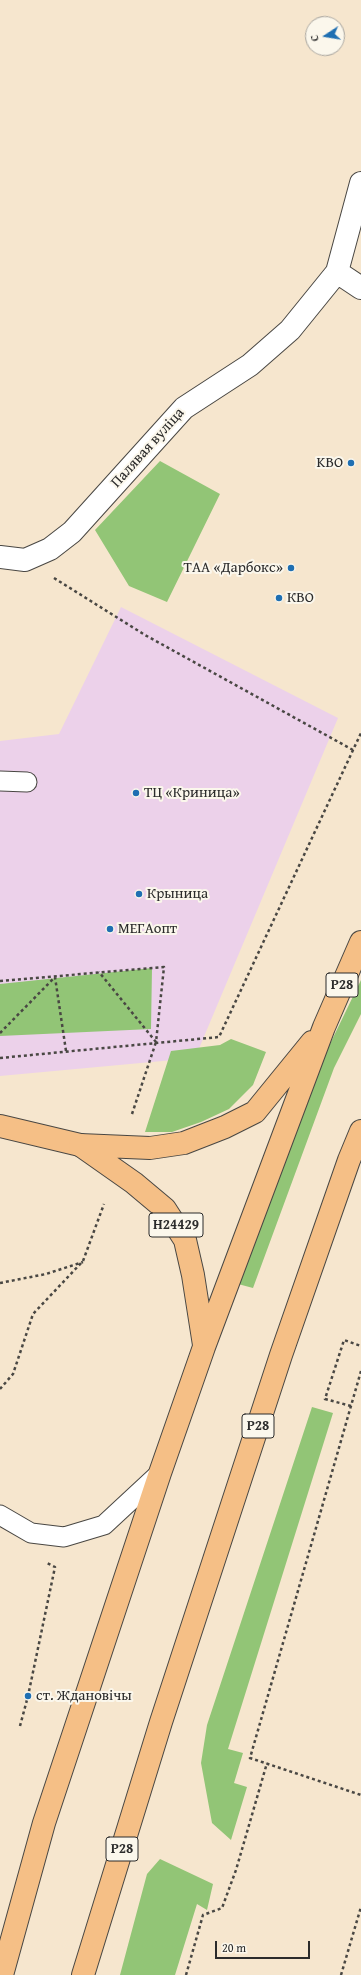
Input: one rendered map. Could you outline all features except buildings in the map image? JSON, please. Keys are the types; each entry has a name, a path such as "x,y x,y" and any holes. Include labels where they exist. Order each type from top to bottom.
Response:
{"main road":[{"name":"Р28","path":"2,1975 44,1823 160,1473 204,1347 324,1027 361,942"},
{"name":"Н24429","path":"0,1126 80,1145 150,1148 184,1143 225,1127 255,1112 324,1027"},
{"name":"Р28","path":"83,1975 161,1722 281,1355 349,1160 361,1131"},
{"name":"Н24429","path":"80,1145 134,1184 165,1209 185,1240 194,1275 204,1347"}],"street":[{"path":"361,183 338,272 361,288"},
{"name":"Палявая вуліца","path":"25,560 50,549 72,532 184,408 250,365 290,330 338,272"},
{"path":"0,557 25,560"}],"lane":[{"path":"0,781 27,782"},
{"path":"0,1515 31,1533 64,1537 104,1524 160,1473"}],"path":[{"path":"25,560 145,635 353,750"},
{"path":"0,1058 219,1037 361,733"},
{"path":"0,981 164,967 156,1042 132,1114"},
{"path":"99,972 156,1042"},
{"path":"55,976 66,1051"},
{"path":"0,1033 55,976"},
{"path":"0,1389 13,1374 34,1314 83,1261 104,1204"},
{"path":"0,1283 46,1274 83,1261"},
{"path":"351,1406 325,1398 344,1340 361,1346"},
{"path":"361,1371 250,1758 361,1795"},
{"path":"20,1726 28,1696 55,1567 42,1560"},
{"path":"186,1975 203,1915 222,1908 236,1870 267,1763"},
{"path":"341,1975 361,1907"}],"shaded area":[{"path":"121,607 338,718 195,1058 0,1076 0,741 59,734"}],"green space":[{"path":"160,461 220,494 167,602 129,586 95,530"},
{"path":"152,968 151,1029 0,1036 0,984"},
{"path":"361,980 361,1014 334,1068 253,1288 238,1284 312,1081"},
{"path":"231,1039 266,1052 253,1085 229,1109 201,1122 172,1132 145,1132 171,1051 220,1045"},
{"path":"312,1407 333,1413 228,1749 243,1753 234,1783 247,1787 231,1840 212,1823 201,1763 207,1725"},
{"path":"160,1859 213,1884 207,1910 197,1904 175,1975 120,1975 147,1874"}],"place":[{"name":"KBО","path":"351,463"},
{"name":"ТАА «Дарбокс»","path":"291,568"},
{"name":"КВО","path":"279,598"},
{"name":"ТЦ «Криница»","path":"136,793"},
{"name":"Крыница","path":"139,894"},
{"name":"МЕГАопт","path":"110,929"},
{"name":"ст. Ждановічы","path":"28,1696"}]}
